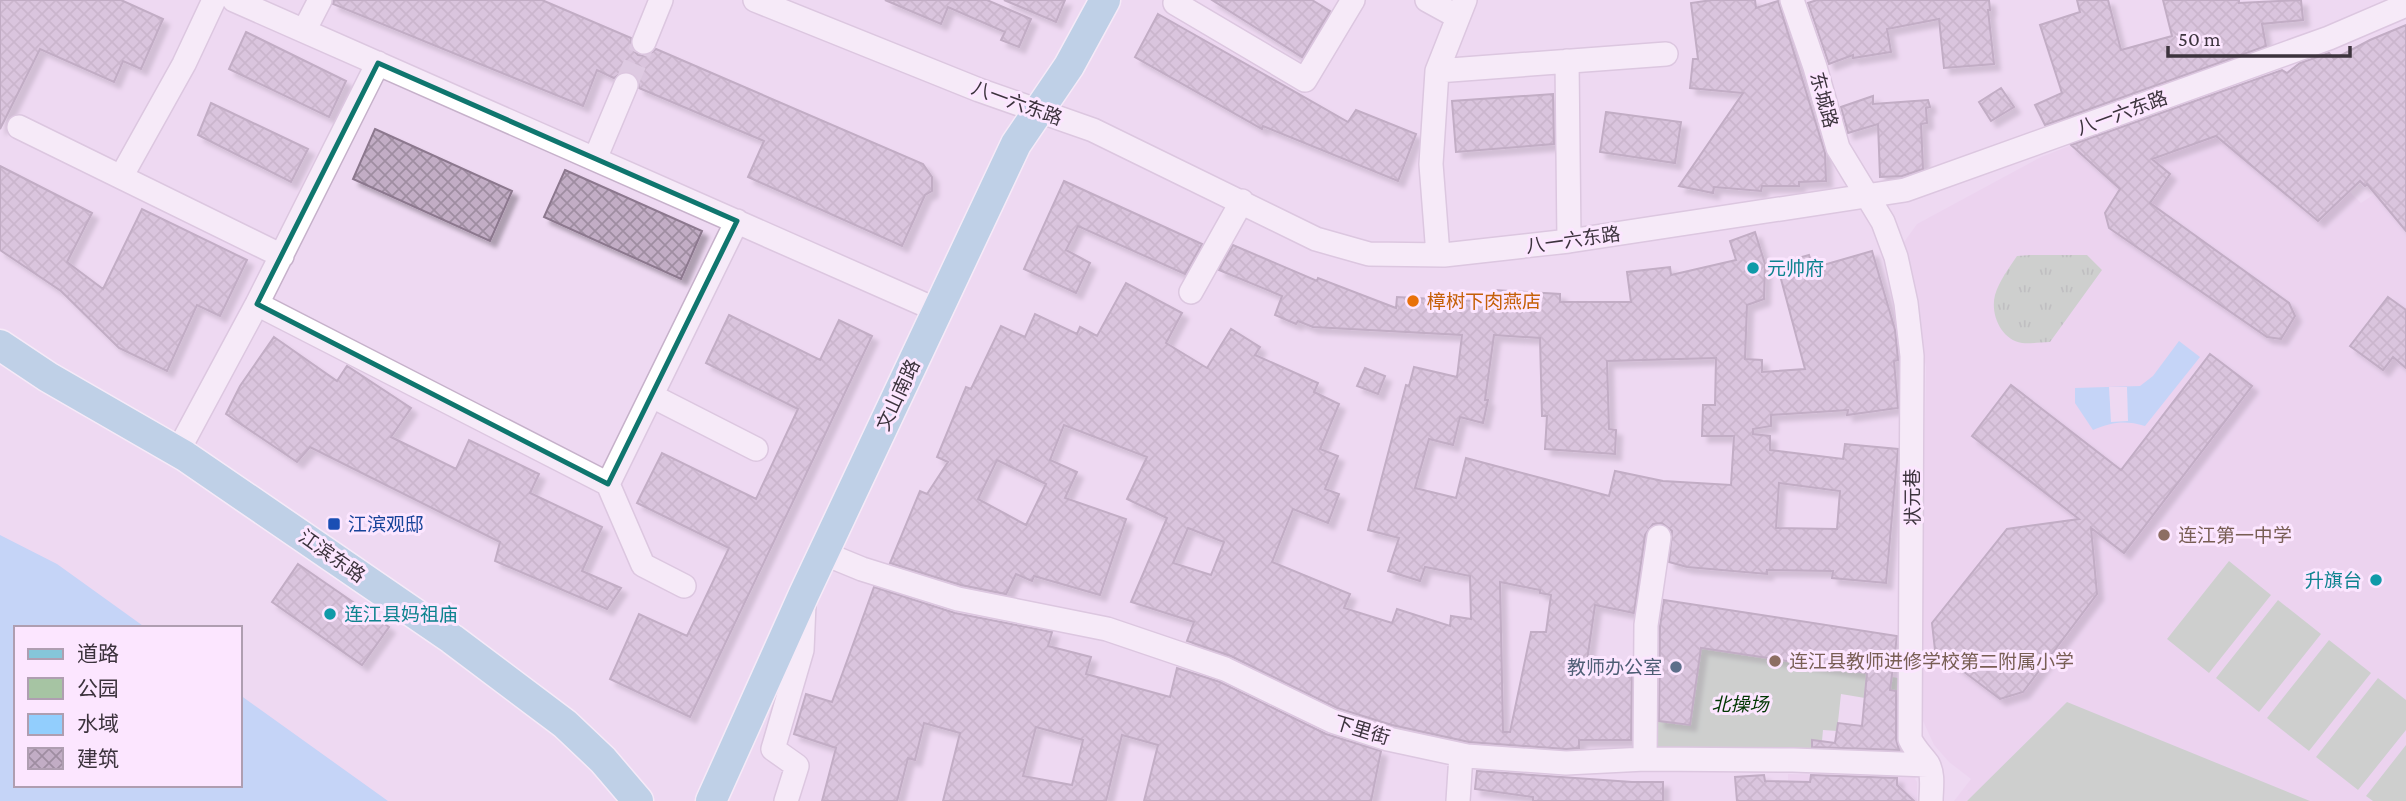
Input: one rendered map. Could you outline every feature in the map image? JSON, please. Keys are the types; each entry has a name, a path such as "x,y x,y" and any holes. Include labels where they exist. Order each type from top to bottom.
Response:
{"main road":[{"name":"文山南路","path":"711,801 823,553 1016,144 1069,66 1105,0"},
{"name":"江滨东路","path":"0,345 65,387 178,451 435,627 530,696 584,742 624,782 638,801"}],"street":[{"path":"121,177 184,64 214,0"},
{"path":"234,0 939,311"},
{"path":"304,31 320,0"},
{"path":"644,42 661,0"},
{"name":"八一六东路","path":"755,0 1038,112 1093,130 1316,239 1369,254 1438,255 1569,242 1905,190 2329,38 2406,5"},
{"path":"1175,3 1305,80 1353,0"},
{"path":"1427,0 1461,9 1437,71 1431,164 1438,255"},
{"name":"东城路","path":"1792,0 1815,66 1838,148 1865,196"},
{"path":"1437,71 1666,54"},
{"path":"1567,61 1569,242"},
{"path":"178,451 282,256 378,63"},
{"path":"595,159 626,85"},
{"path":"19,127 282,256"},
{"path":"1889,237 1905,190"},
{"name":"状元巷","path":"1865,196 1883,222 1902,280 1912,356 1903,686 1910,740 1914,750 1928,765 1931,775 1931,801"},
{"path":"1191,292 1242,201"},
{"path":"608,484 737,221"},
{"path":"257,304 608,484 643,565 684,586"},
{"path":"652,396 756,449"},
{"path":"1645,759 1646,625 1659,537"},
{"name":"下里街","path":"823,553 862,569 958,598 1107,629 1225,668 1332,721 1388,739 1461,755 1566,762 1645,759 1793,760 1928,765"},
{"path":"786,801 797,766 773,749 802,650 804,594"},
{"path":"1458,801 1461,755"}],"highlighted area":[{"path":"378,63 737,221 608,484 257,304"}],"shaded area":[{"name":"连江第一中学","path":"2225,85 2305,148 2361,203 2406,173 2406,801 1954,801 1971,779 1949,762 1934,745 1923,721 1920,703 1926,367 1903,254 1904,242 1917,224 2041,157"},
{"path":"1788,774 1917,776 1917,801 1788,801"}],"green space":[{"path":"2087,255 2102,270 2050,342 2025,343 2008,337 1999,325 1994,310 1997,290 2017,256"},
{"path":"2229,561 2271,595 2209,673 2167,639"},
{"path":"2278,600 2321,634 2259,712 2216,678"},
{"path":"2329,640 2371,673 2309,751 2267,718"},
{"name":"北操场","path":"1701,648 1898,678 1897,691 1867,686 1865,698 1841,694 1837,731 1823,730 1822,741 1812,741 1811,751 1654,747 1650,719 1690,725"},
{"path":"2378,678 2406,700 2406,730 2358,790 2316,757"},
{"path":"2067,702 2310,801 1967,801"},
{"path":"2406,745 2406,801 2373,801 2366,796"}],"water":[{"path":"2179,341 2200,357 2145,426 2119,423 2093,430 2075,403 2075,388 2140,386 2153,376"},
{"path":"0,535 57,564 143,626 14,626 14,787 242,787 242,696 388,801 0,801"}],"pier":[{"path":"2109,387 2127,387 2128,421 2111,422"}],"building":[{"path":"0,0 121,0 163,19 141,69 123,61 114,82 40,49 0,129"},
{"path":"334,0 542,0 631,38 633,50 638,55 647,56 656,49 923,164 932,177 932,191 925,195 902,246 748,177 764,141 639,88 637,77 632,72 624,71 614,78 597,70 583,106 333,4"},
{"path":"885,0 987,0 1031,19 1019,47 1001,40 1005,32 948,7 941,24"},
{"path":"1004,0 1065,0 1056,22"},
{"path":"1212,0 1312,0 1330,11 1302,57"},
{"path":"1755,0 1756,8 1778,1 1825,153 1826,181 1799,182 1799,186 1762,186 1761,191 1714,187 1713,193 1679,186 1743,93 1690,88 1693,59 1698,59 1691,3"},
{"path":"1817,0 1989,0 1994,64 1944,68 1939,19 1887,29 1891,52 1853,58 1853,55 1829,64 1808,3"},
{"path":"2077,0 2108,0 2121,50 2172,36 2163,0 2239,0 2239,3 2301,0 2303,20 2262,24 2266,46 2045,125 2035,105 2062,93 2040,25 2080,12"},
{"path":"1158,14 1348,122 1356,110 1416,134 1398,181 1263,126 1262,129 1135,57"},
{"path":"2406,25 2406,231 2367,184 2365,186 2360,181 2318,221 2216,136 2152,159 2170,174 2150,203 2289,303 2295,316 2281,339 2267,337 2109,228 2105,213 2120,189 2071,145 2282,70 2287,73 2300,63 2329,53 2334,59"},
{"path":"246,32 346,81 329,117 229,69"},
{"path":"2001,88 2014,107 1991,121 1979,102"},
{"path":"1553,94 1554,144 1456,152 1452,101"},
{"path":"1873,96 1873,104 1928,100 1930,107 1926,108 1927,123 1921,124 1923,169 1902,176 1880,177 1878,124 1848,133 1841,107"},
{"path":"211,103 308,149 291,182 198,135"},
{"path":"1606,112 1681,122 1675,163 1600,152"},
{"path":"375,129 512,191 490,241 353,179"},
{"path":"0,166 92,213 67,262 103,289 142,209 247,260 220,316 197,305 167,371 119,348 61,291 0,250"},
{"path":"565,170 702,231 681,279 544,217"},
{"path":"1064,181 1202,244 1185,274 1078,226 1066,250 1090,263 1076,293 1024,269"},
{"path":"1755,232 1765,264 1764,299 1747,305 1745,359 1762,360 1762,372 1805,369 1777,264 1809,255 1813,268 1872,251 1895,330 1898,360 1894,361 1898,408 1847,415 1848,410 1771,415 1771,426 1753,429 1753,434 1770,436 1770,450 1843,459 1845,444 1898,449 1886,583 1832,578 1833,571 1767,570 1767,574 1687,567 1669,562 1672,531 1662,523 1653,524 1645,535 1634,613 1595,605 1586,668 1632,668 1631,740 1579,740 1579,748 1566,749 1469,742 1392,725 1337,708 1231,656 1187,641 1194,622 1131,602 1167,518 1127,499 1147,457 1064,425 1050,460 1077,472 1065,498 1126,519 1100,595 1034,576 1032,581 1016,574 1006,594 961,585 890,563 920,491 927,494 948,462 937,457 966,387 971,389 1001,326 1025,337 1035,314 1077,334 1080,327 1097,336 1126,283 1182,313 1166,343 1207,368 1231,329 1260,347 1255,355 1318,383 1314,392 1339,404 1320,449 1338,456 1325,489 1339,494 1328,523 1293,509 1272,562 1350,594 1344,608 1392,623 1397,609 1450,626 1451,616 1471,619 1470,576 1425,567 1420,581 1388,571 1399,538 1368,530 1406,385 1409,386 1414,367 1457,377 1462,335 1313,327 1298,321 1296,324 1275,315 1282,296 1219,270 1233,245 1317,281 1318,278 1396,308 1397,297 1494,302 1494,290 1560,294 1560,302 1631,302 1627,272 1670,267 1671,275 1736,260 1730,241","holes":["1494,335 1540,338 1542,416 1547,416 1545,449 1615,454 1616,430 1609,429 1607,361 1716,358 1715,405 1703,405 1702,436 1734,436 1731,485 1663,481 1615,471 1609,496 1466,458 1456,498 1415,488 1429,439 1453,445 1460,417 1483,423 1488,400 1485,400","997,460 1046,484 1026,525 978,499","1779,483 1840,491 1837,529 1776,528","1188,528 1224,542 1211,575 1173,563","1500,582 1540,590 1540,593 1551,595 1546,632 1531,632 1510,732 1503,732"]},
{"path":"2388,297 2406,310 2406,368 2393,357 2383,370 2350,346"},
{"path":"729,315 820,360 839,320 872,336 690,717 610,679 639,614 687,636 729,548 637,503 662,453 756,499 798,409 706,363"},
{"path":"274,337 337,381 347,366 411,408 391,437 456,469 469,440 539,474 530,493 602,527 582,571 621,588 607,609 495,561 500,542 310,447 297,462 226,414 240,386"},
{"path":"2210,354 2252,386 2124,553 2091,528 2097,594 2023,692 2000,699 1935,650 1932,623 2007,529 2079,519 1972,436 2011,385 2121,470"},
{"path":"1365,368 1385,376 1378,394 1357,386"},
{"name":"连江县妈祖庙","path":"298,564 389,627 362,665 272,602"},
{"path":"874,587 955,613 1052,632 1048,646 1091,657 1086,674 1170,697 1177,668 1220,682 1326,734 1381,751 1371,801 1144,801 1158,745 1122,735 1106,801 943,801 960,733 924,723 915,760 908,758 897,801 822,801 836,748 794,734 806,694 832,702","holes":["1036,727 1083,740 1072,785 1023,776"]},
{"path":"1664,600 1897,636 1890,690 1896,691 1896,739 1899,750 1812,747 1812,740 1835,743 1838,723 1862,726 1867,673 1701,648 1690,725 1659,721 1660,626"},
{"path":"1477,771 1663,782 1663,801 1533,801 1533,797 1475,789"},
{"path":"1764,775 1765,781 1810,782 1811,775 1897,778 1897,785 1914,801 1737,801 1735,777"}],"tunnel":[{"path":"626,85 644,42"}],"place":[{"name":"元帅府","path":"1753,268"},
{"name":"樟树下肉燕店","path":"1413,301"},
{"name":"江滨观邸","path":"334,524"},
{"name":"连江第一中学","path":"2164,535"},
{"name":"升旗台","path":"2376,580"},
{"name":"连江县妈祖庙","path":"330,614"},
{"name":"连江县教师进修学校第二附属小学","path":"1775,661"},
{"name":"教师办公室","path":"1676,667"}]}
